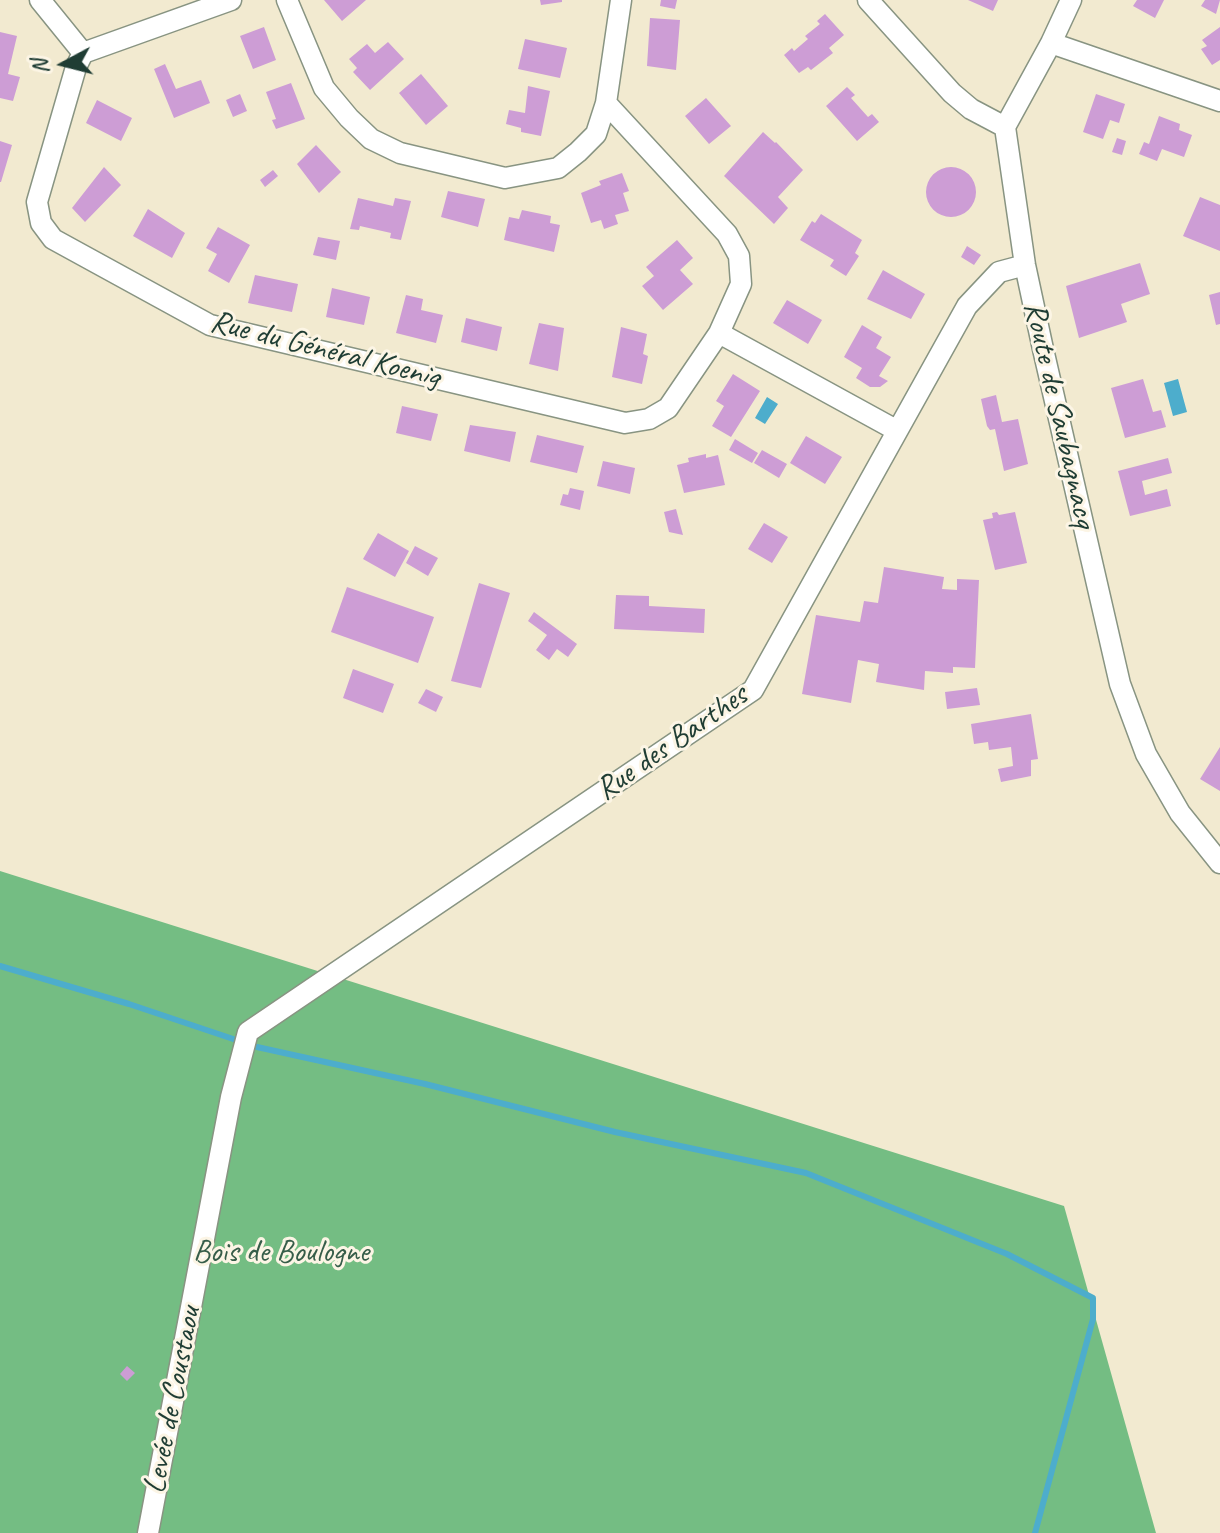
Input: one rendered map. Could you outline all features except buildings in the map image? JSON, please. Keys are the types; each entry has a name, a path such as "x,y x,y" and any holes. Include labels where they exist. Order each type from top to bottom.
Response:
{"street":[{"path":"40,0 83,53 231,0"},
{"path":"287,0 324,88 371,139 400,153 505,178 558,168 596,134 606,103 621,0"},
{"path":"868,0 952,93 971,109 1005,127 1071,0"},
{"path":"1051,43 1220,101"},
{"name":"Rue du Général Koenig","path":"83,53 76,67 37,202 41,223 53,239 210,325 625,423 649,419 668,408 719,333 741,284 739,256 727,234 606,103"},
{"name":"Route de Saubagnacq","path":"1005,127 1025,265 1120,684 1146,754 1180,813 1220,863"},
{"name":"Rue des Barthes","path":"248,1032 753,690 967,306 999,272 1025,265"},
{"path":"719,333 896,430"},
{"name":"Levée de Coustaou","path":"148,1533 239,1057 248,1032"}],"green space":[{"name":"Bois de Boulogne","path":"0,871 1064,1206 1156,1533 0,1533"}],"water":[{"path":"1178,379 1187,412 1173,416 1164,383"},
{"path":"767,397 778,404 765,424 755,418"}],"waterway":[{"path":"0,966 129,1004 257,1047 425,1084 615,1132 806,1173 1007,1254 1093,1298 1093,1319 1035,1533"}]}
